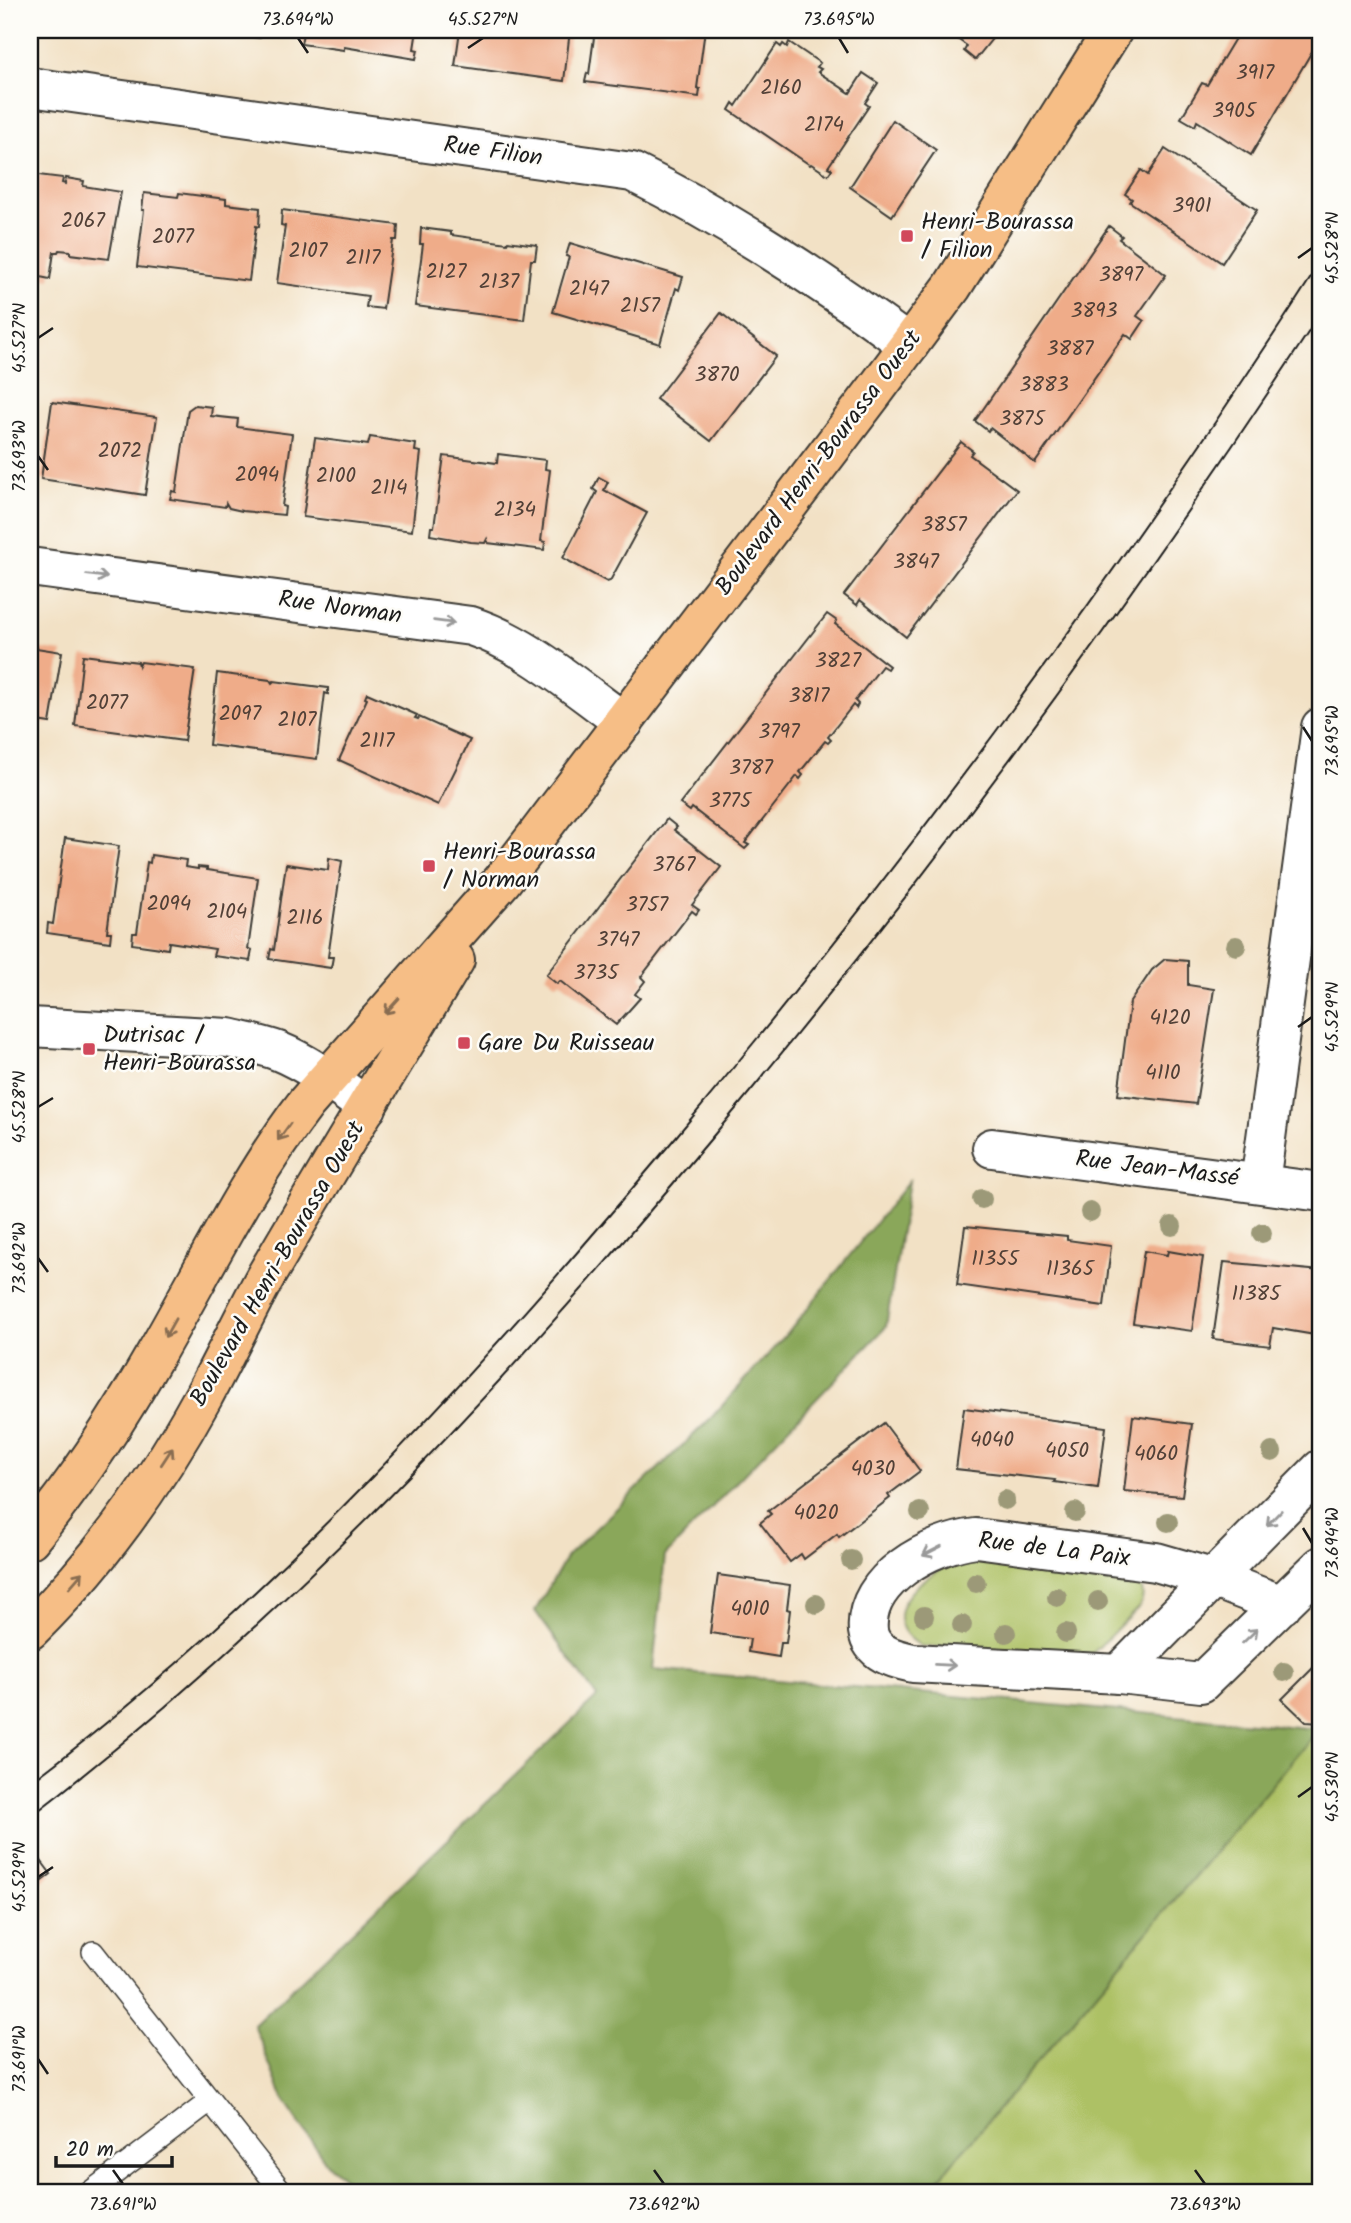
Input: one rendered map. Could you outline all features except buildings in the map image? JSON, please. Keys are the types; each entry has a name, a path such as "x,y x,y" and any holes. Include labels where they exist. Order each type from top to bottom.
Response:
{"main road":[{"name":"Boulevard Henri-Bourassa Ouest","path":"30,1539 77,1478 156,1354 214,1245 268,1155 307,1102 502,881 909,345 994,223 1114,30"},
{"name":"Boulevard Henri-Bourassa Ouest","path":"30,1630 78,1578 145,1490 202,1399 261,1285 502,881"}],"street":[{"name":"Rue Filion","path":"30,87 632,172 681,196 833,289 909,345"},
{"name":"Rue Norman","path":"30,567 471,626 502,636 624,722"},
{"path":"1260,1183 1321,727"},
{"path":"30,1027 229,1038 279,1052 327,1079 368,1107"},
{"name":"Rue Jean-Massé","path":"992,1148 1321,1192"},
{"path":"1119,1674 1321,1469"},
{"name":"Rue de La Paix","path":"1282,1605 1215,1579 1156,1562 976,1538 957,1540 936,1548 909,1564 889,1579 873,1598 867,1619 869,1637 879,1651 893,1659 913,1663 1119,1674 1200,1683 1282,1605 1321,1566"}],"lane":[{"path":"93,1952 283,2193"},
{"path":"89,2193 210,2101"}],"green space":[{"path":"1321,1050 1321,1150 1313,1141 1310,1130"},
{"path":"909,1181 886,1327 665,1556 653,1669 1319,1729 927,2193 362,2193 327,2164 283,2099 254,2025 597,1697 535,1611 567,1556 711,1418 791,1329"},
{"path":"968,1558 1131,1578 1141,1587 1143,1594 1139,1607 1092,1654 921,1646 906,1633 900,1620 902,1606 910,1593 923,1581 953,1563"},
{"path":"1319,1729 1321,2193 927,2193"}],"tram line":[{"path":"30,1783 119,1713 204,1639 368,1482 522,1315 670,1144 843,931 1009,713 1169,490 1321,262"},
{"path":"30,1817 124,1742 303,1582 471,1411 631,1233 791,1041 950,839 1103,631 1321,313"}],"place":[{"name":"Henri-Bourassa / Filion","path":"907,236"},
{"name":"Henri-Bourassa / Norman","path":"429,866"},
{"name":"Gare Du Ruisseau","path":"464,1043"},
{"name":"Dutrisac / Henri-Bourassa","path":"89,1049"}]}
